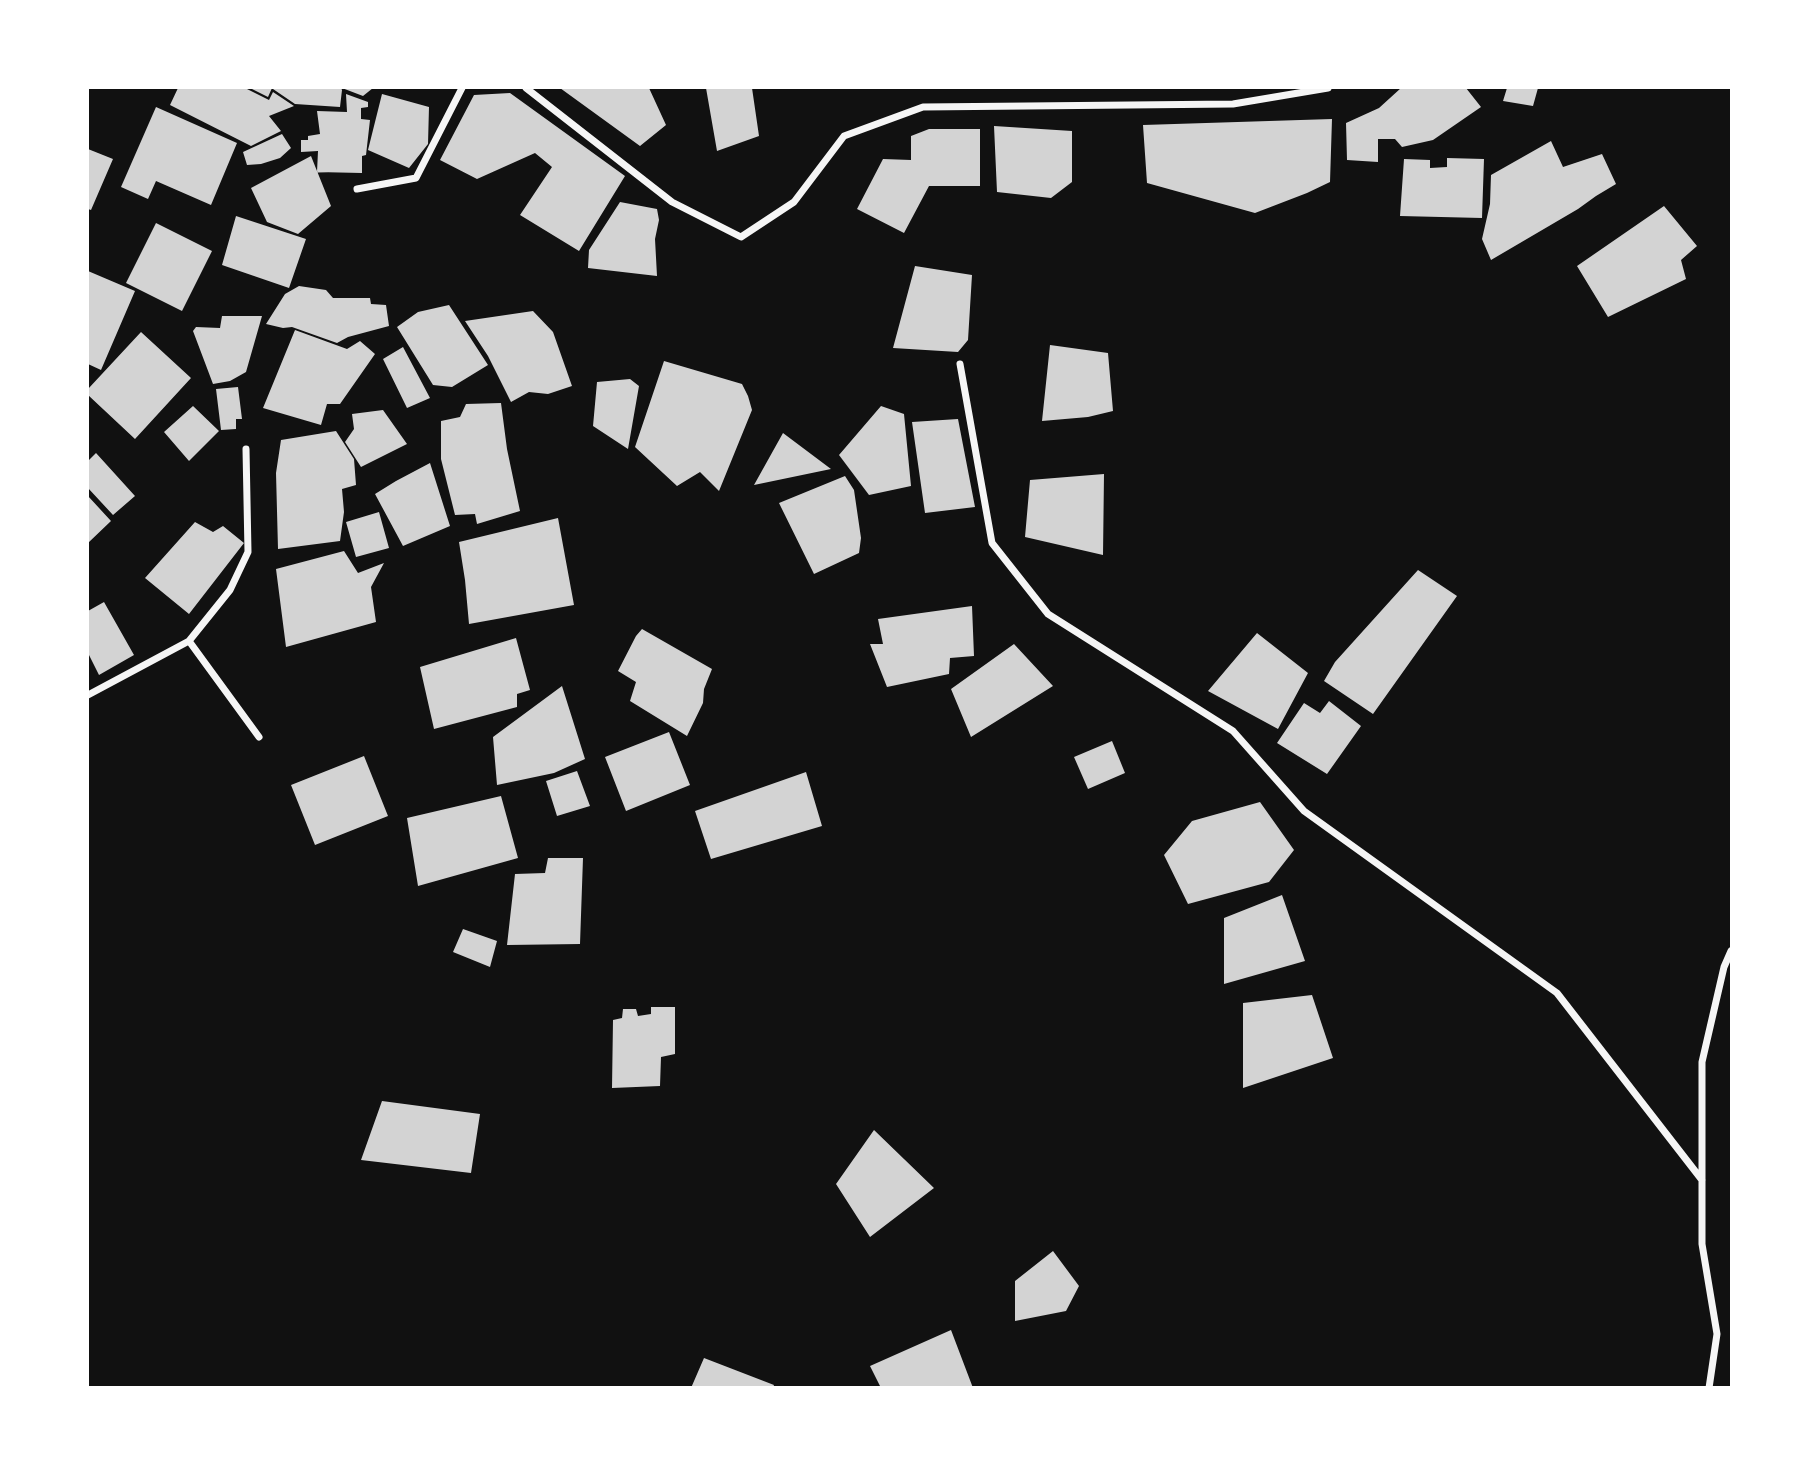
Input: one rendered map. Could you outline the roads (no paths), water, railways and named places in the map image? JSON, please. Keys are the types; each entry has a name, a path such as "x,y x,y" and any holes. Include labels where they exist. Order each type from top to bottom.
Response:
{"street":[{"path":"357,189 416,178 462,88"},
{"path":"526,88 672,202 741,237 794,202 844,136 923,107 1233,104 1328,88"},
{"path":"960,364 992,544 1048,614 1233,730 1304,811 1557,993 1702,1180"},
{"path":"88,695 189,641 230,590 248,552 246,449"},
{"path":"189,641 259,737"},
{"path":"1709,1388 1717,1334 1702,1244 1702,1062 1724,967 1731,951"}]}
